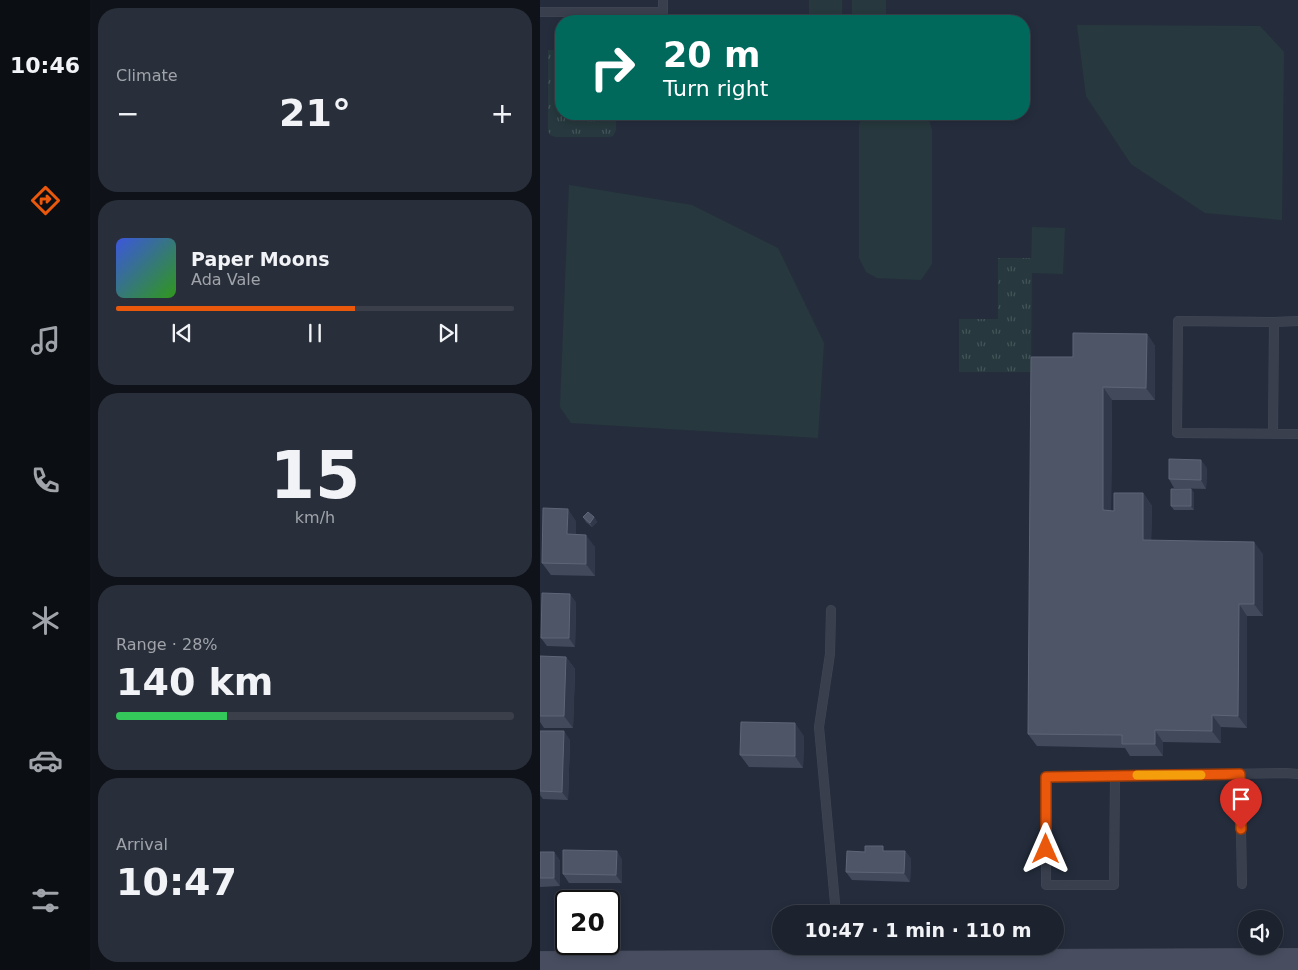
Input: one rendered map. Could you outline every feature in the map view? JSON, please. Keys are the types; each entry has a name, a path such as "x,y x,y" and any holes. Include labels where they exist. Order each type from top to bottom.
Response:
{"street":[{"path":"540,964 810,955"},
{"path":"905,955 1298,961"}],"lane":[{"path":"540,12 663,12 663,0"},
{"path":"1298,320 1274,322 1178,321 1177,424 1177,433 1298,434"},
{"path":"1273,434 1274,322"},
{"path":"830,610 830,654 819,727 835,905"},
{"path":"1240,774 1242,884"},
{"path":"1115,775 1114,885 1046,885 1046,777 1115,775 1298,774"}],"green space":[{"path":"809,0 842,0 842,15 809,15"},
{"path":"852,0 886,0 886,15 852,15"},
{"path":"1077,25 1260,26 1284,52 1282,220 1205,213 1131,164 1086,96"},
{"path":"548,50 555,50 555,120 616,120 616,130 613,136 608,137 556,137 550,135 548,131"},
{"path":"860,120 929,120 932,130 932,264 921,280 877,278 866,272 859,258"},
{"path":"569,185 692,205 778,248 824,343 818,438 571,423 560,407"},
{"path":"1032,227 1065,228 1063,274 1031,273"},
{"path":"998,258 1032,258 1031,372 959,372 959,319 998,319"}],"building":[{"path":"1073,333 1147,334 1146,388 1103,387 1103,510 1114,511 1114,493 1143,493 1143,540 1254,542 1254,604 1239,604 1238,716 1212,715 1212,731 1155,730 1155,744 1122,744 1122,735 1028,734 1031,357 1073,357"},
{"path":"1169,459 1201,460 1201,480 1169,479"},
{"path":"1171,489 1191,489 1191,506 1171,506"},
{"path":"543,508 568,509 567,534 586,535 586,564 542,563"},
{"path":"588,512 594,517 590,523 583,517"},
{"path":"542,593 570,594 569,638 541,638"},
{"path":"540,656 566,657 564,716 540,716"},
{"path":"741,722 795,723 795,756 740,755"},
{"path":"540,731 564,731 562,792 540,791"},
{"path":"865,846 883,846 883,851 905,851 904,873 846,872 847,851 865,852"},
{"path":"563,850 617,851 616,875 563,874"},
{"path":"540,852 554,852 554,878 540,878"}],"slow traffic":[{"path":"1137,775 1201,775"}],"route":[{"path":"1046,849 1046,777 1240,774 1241,829"}]}
